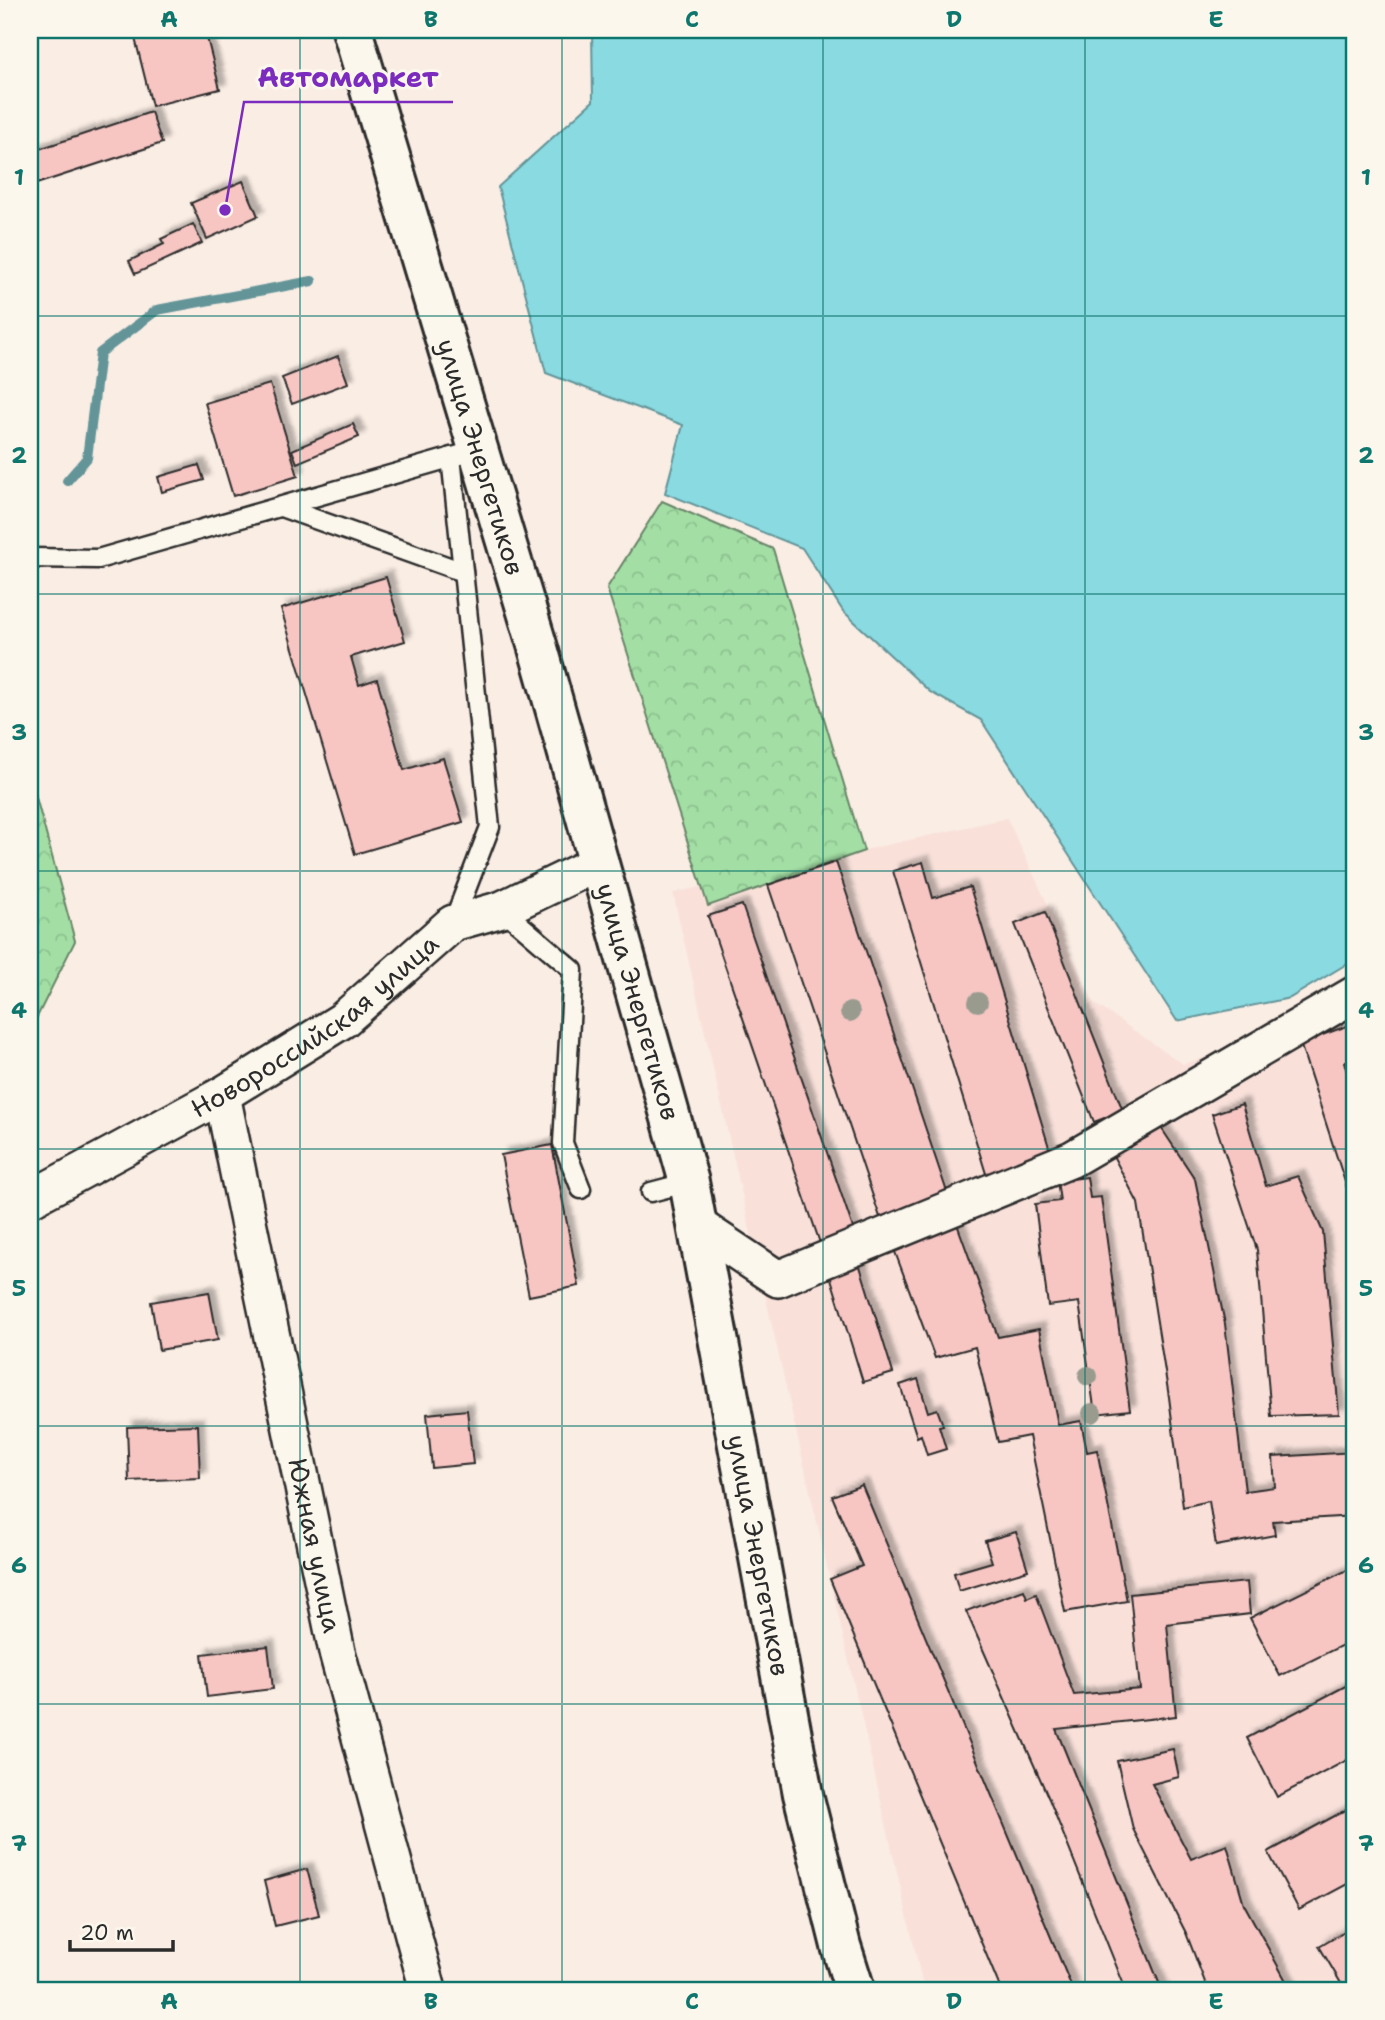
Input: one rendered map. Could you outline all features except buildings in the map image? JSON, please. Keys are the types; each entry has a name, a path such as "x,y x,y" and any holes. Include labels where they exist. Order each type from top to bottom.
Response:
{"main road":[{"name":"улица Энергетиков","path":"352,30 465,453 600,862 689,1182 803,1794 841,1947 855,1990"}],"street":[{"name":"Новороссийская улица","path":"30,1199 222,1095 343,1020 453,923 502,909 600,862"},
{"path":"697,1225 778,1279 1073,1159 1355,994"},
{"name":"Южная улица","path":"222,1095 337,1652 428,1990"}],"lane":[{"path":"30,558 98,559 465,453 463,572 490,827 453,923"},
{"path":"281,507 463,572"},
{"path":"502,909 573,971 563,1143 581,1189"},
{"path":"652,1192 689,1182"}],"shaded area":[{"path":"1007,818 1094,1003 1183,1064 1355,1014 1355,1990 924,1990 673,893"}],"green space":[{"path":"662,501 773,549 864,851 708,906 607,588"},
{"path":"30,775 75,941 30,1031"}],"water":[{"path":"592,30 1355,30 1355,959 1290,998 1177,1021 981,720 930,692 843,611 802,548 665,493 683,425 546,373 498,187 593,101"}],"waterway":[{"path":"67,481 87,458 100,353 157,310 312,281"}],"place":[{"name":"Автомаркет","path":"225,210"}]}
